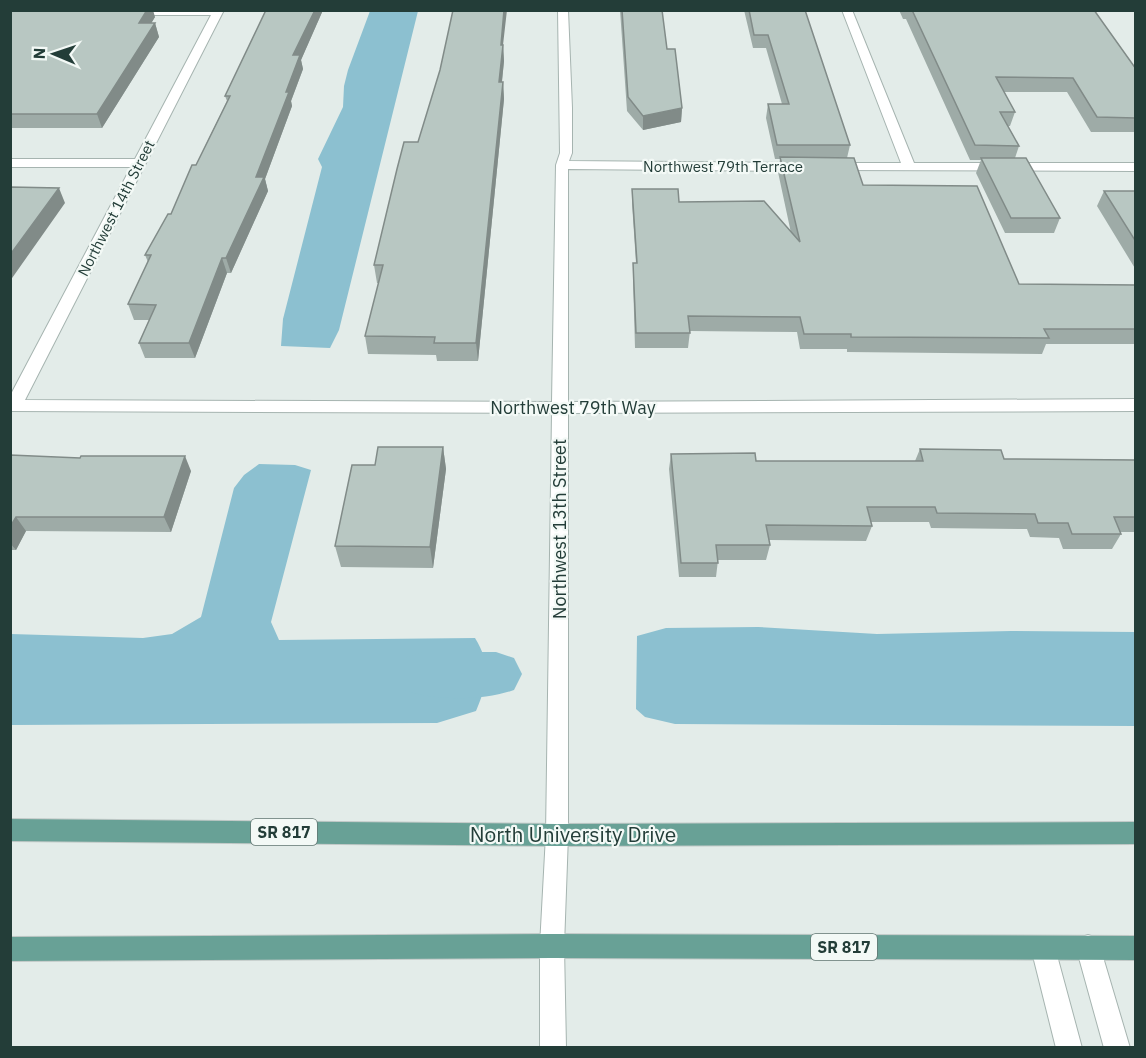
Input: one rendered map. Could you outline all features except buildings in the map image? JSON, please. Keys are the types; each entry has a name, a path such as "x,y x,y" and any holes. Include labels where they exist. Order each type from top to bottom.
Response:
{"main road":[{"name":"North University Drive","path":"10,830 557,835 1136,833"},
{"name":"SR 817","path":"10,949 552,946 1136,948"}],"street":[{"name":"Northwest 13th Street","path":"552,1047 552,946 557,835 562,165 566,153 563,10"},
{"path":"847,10 909,167"},
{"path":"116,12 218,11"},
{"name":"Northwest 14th Street","path":"12,405 218,11"},
{"path":"10,163 138,163"},
{"name":"Northwest 79th Terrace","path":"562,165 1136,167"},
{"name":"Northwest 79th Way","path":"12,405 560,407 1136,405"},
{"path":"1088,947 1117,1047"},
{"path":"1043,948 1069,1047"}],"water":[{"path":"370,11 418,11 339,330 330,348 281,346 283,319 322,167 318,159 343,107 344,86 348,70"},
{"path":"259,464 295,465 311,470 271,622 279,640 475,638 486,666 485,683 476,711 437,723 11,725 11,634 143,638 172,634 201,617 234,488 244,475"},
{"path":"758,627 877,634 1011,631 1135,632 1135,726 675,724 645,717 636,709 637,636 666,628"}],"waterway":[{"path":"422,674 496,674"}]}
